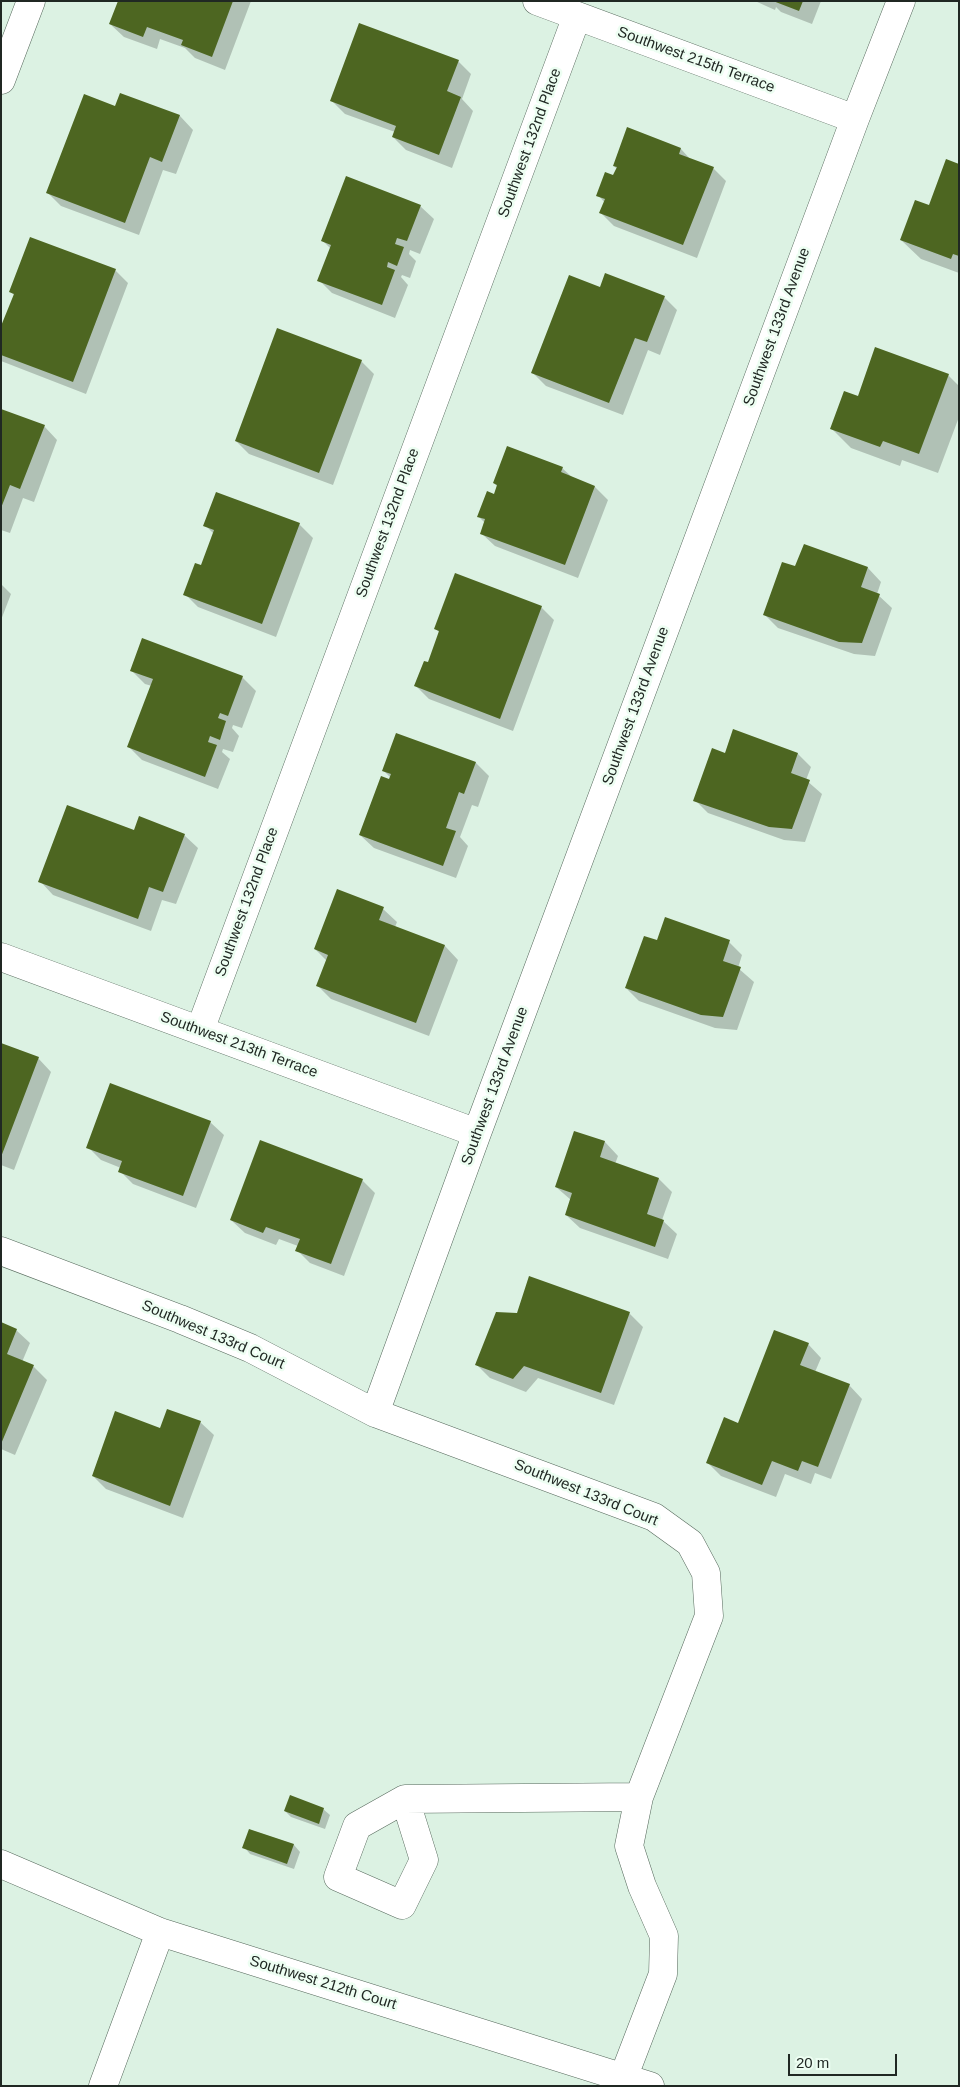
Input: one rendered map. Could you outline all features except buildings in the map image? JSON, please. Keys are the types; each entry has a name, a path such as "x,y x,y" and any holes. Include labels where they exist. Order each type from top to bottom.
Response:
{"street":[{"path":"1,80 31,1"},
{"name":"Southwest 215th Terrace","path":"537,1 855,119"},
{"name":"Southwest 133rd Avenue","path":"375,1413 855,119 902,1"},
{"name":"Southwest 132nd Place","path":"200,1030 577,16"},
{"name":"Southwest 213th Terrace","path":"1,956 477,1134"},
{"name":"Southwest 133rd Court","path":"1,1251 180,1318 250,1348 375,1413 654,1516 690,1543 706,1573 709,1616 639,1797 629,1846 642,1886 664,1936 663,1974 622,2081"},
{"path":"405,1799 639,1797"},
{"name":"Southwest 212th Court","path":"1,1864 160,1932 622,2081 650,2086"},
{"path":"104,2086 160,1932"}]}
